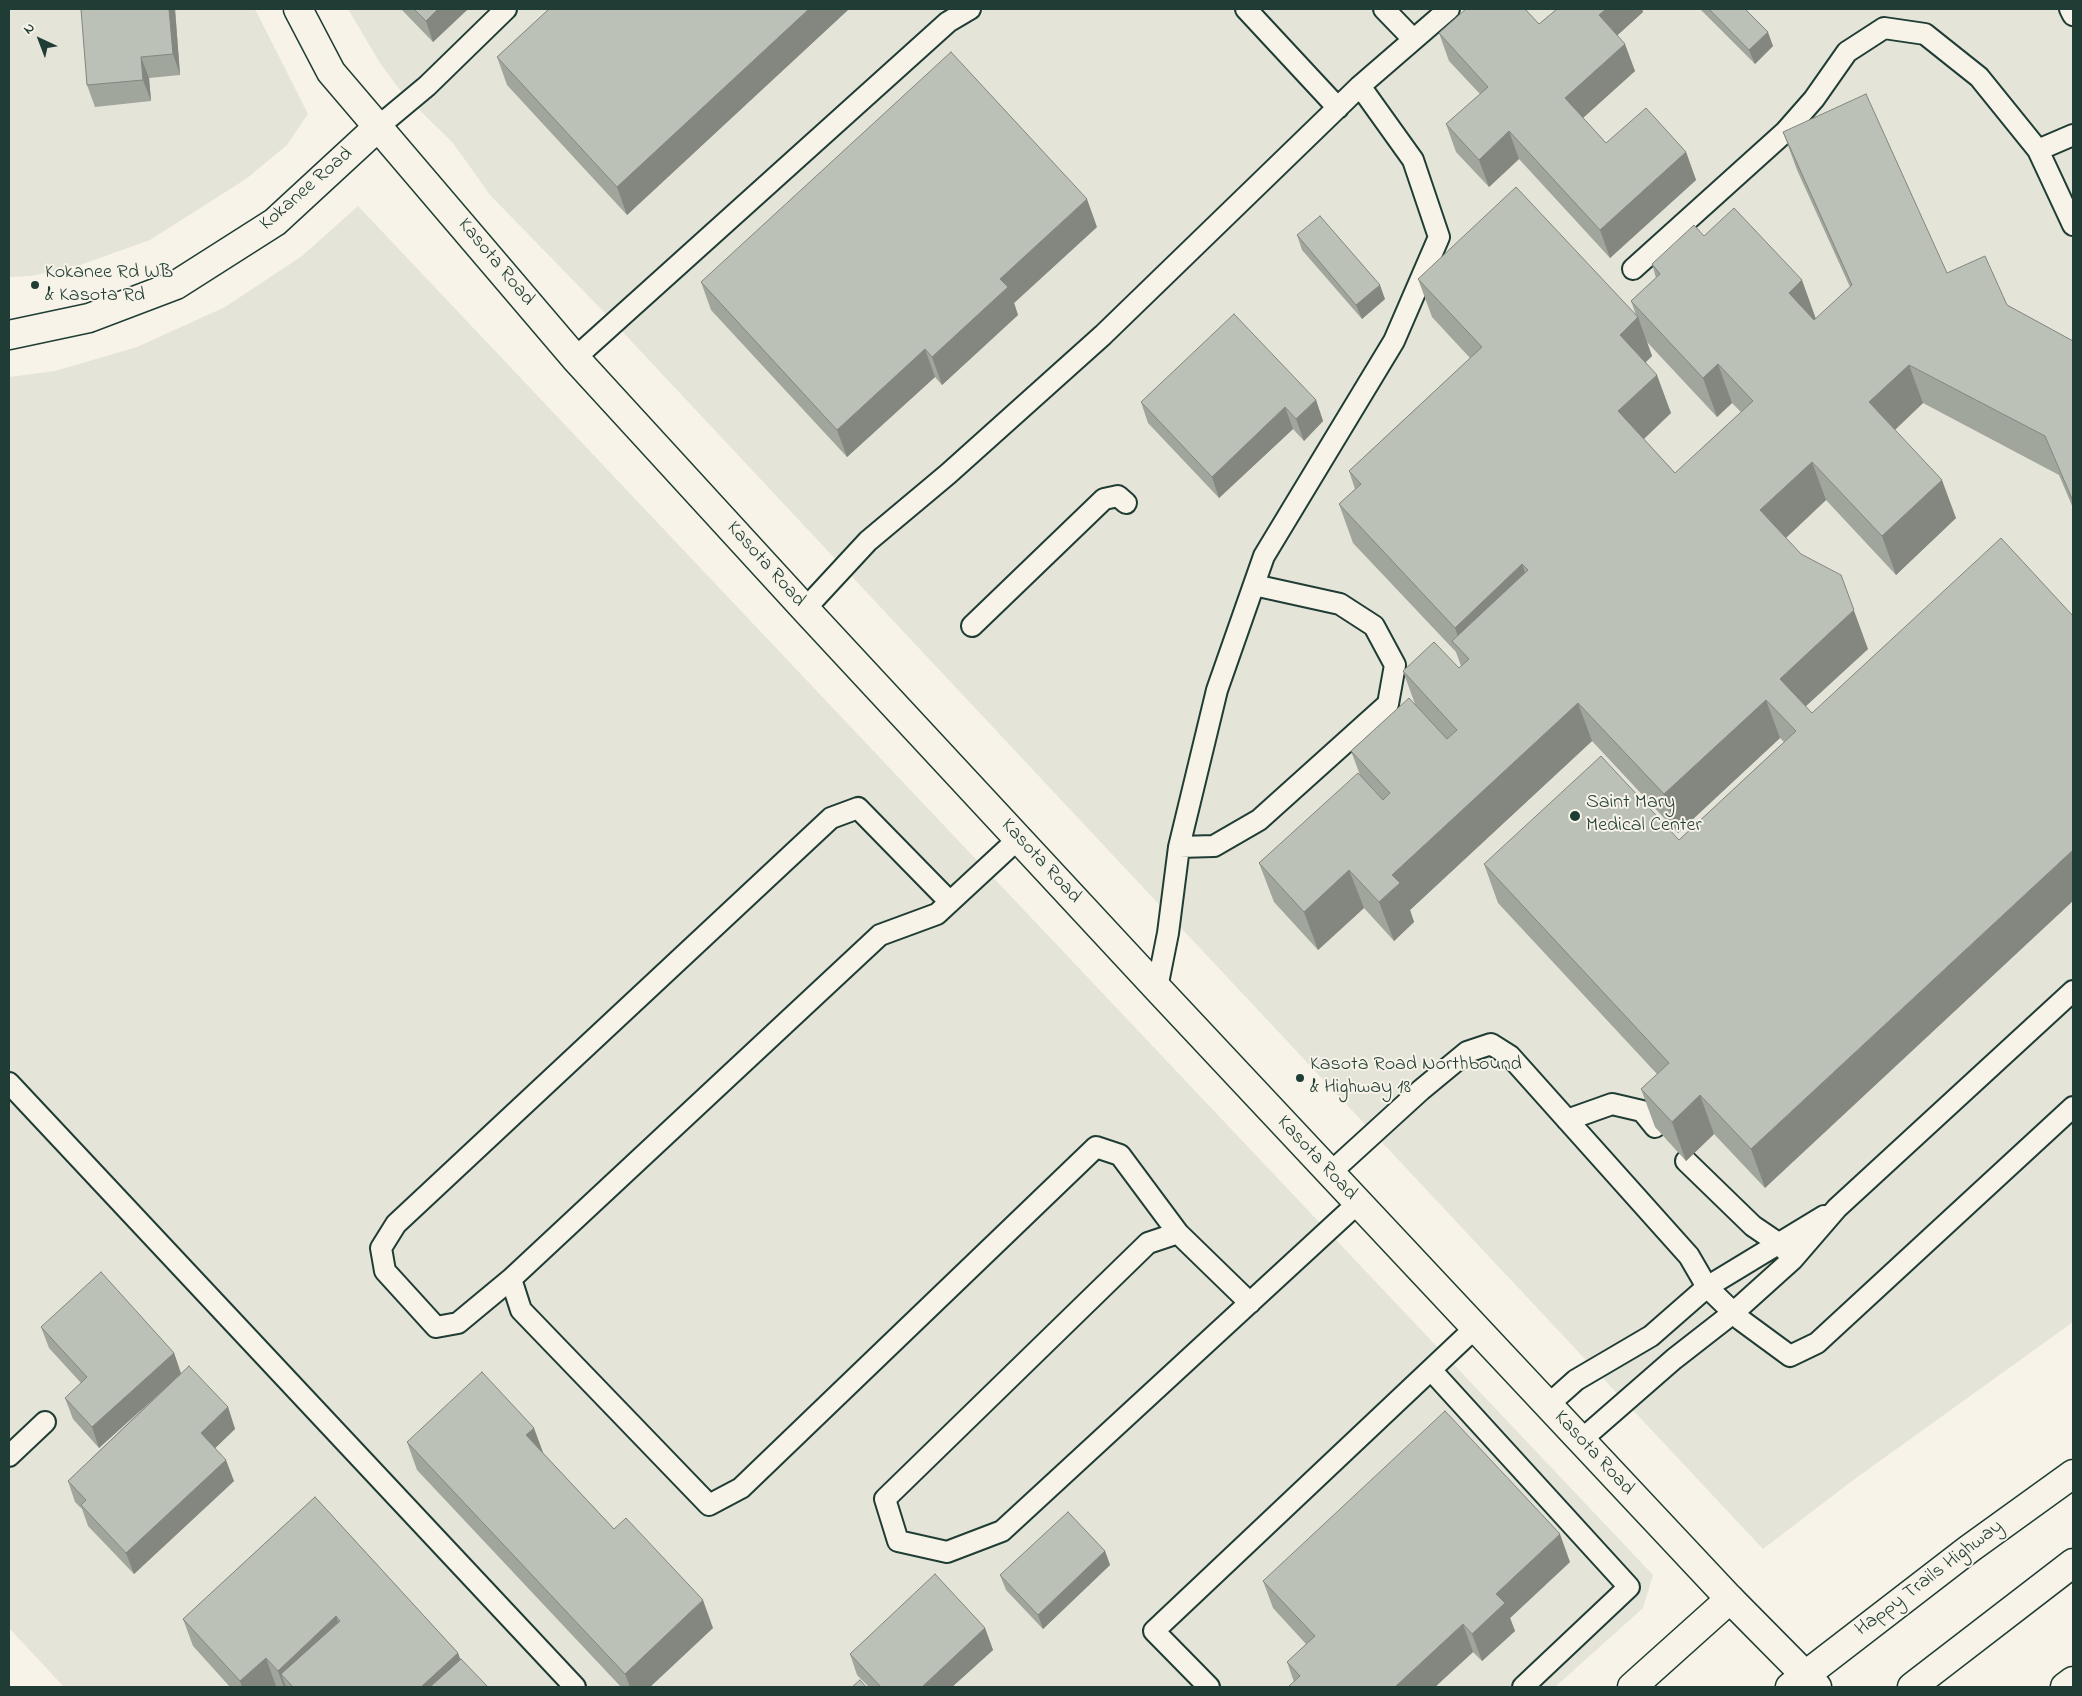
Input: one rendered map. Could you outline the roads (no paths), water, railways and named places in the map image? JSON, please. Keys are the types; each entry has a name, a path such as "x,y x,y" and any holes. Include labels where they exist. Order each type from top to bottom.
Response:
{"street":[{"name":"Kasota Road","path":"298,9 331,72 575,358 804,609 1330,1174 1730,1599 1804,1683"},
{"name":"Kokanee Road","path":"9,335 89,318 176,285 275,222 379,126"},
{"name":"Happy Trails Highway","path":"1804,1683 1961,1555 2073,1474"},
{"path":"1912,1687 2073,1563"},
{"path":"1632,1687 1730,1599"},
{"path":"2065,1687 2073,1681"}],"lane":[{"path":"379,126 427,86 506,9"},
{"path":"575,358 948,22 970,9"},
{"path":"1246,9 1338,108"},
{"path":"1384,9 1413,39"},
{"path":"804,609 868,541 948,474 1103,335 1360,86 1448,9"},
{"path":"2070,9 2073,15"},
{"path":"1633,269 1785,132 1814,99 1846,52 1884,28 1925,34 1979,77 2038,150 2073,225"},
{"path":"1157,988 1168,933 1179,847 1217,690 1264,556 1394,341 1439,237 1413,160 1360,86"},
{"path":"2038,150 2073,135"},
{"path":"972,626 1104,499 1118,496 1126,503"},
{"path":"1179,847 1214,846 1259,820 1388,704 1395,665 1374,626 1340,604 1254,585"},
{"path":"950,902 858,808 831,818 396,1224 380,1248 385,1271 436,1327 458,1323 511,1278 880,935 937,914 950,902 1018,838"},
{"path":"1580,1440 1674,1360 1733,1313 1793,1259 1837,1208 2073,991"},
{"path":"1330,1174 1421,1090 1467,1052 1491,1044 1510,1056 1690,1256 1707,1287 1733,1313 1790,1356 1817,1343 2073,1106"},
{"path":"9,1083 575,1687"},
{"path":"1567,1120 1612,1104 1642,1111 1655,1128"},
{"path":"511,1278 521,1310 708,1505 741,1488 1096,1147 1120,1155 1178,1233 1250,1303"},
{"path":"1686,1161 1753,1226 1778,1243 1793,1259"},
{"path":"1178,1233 1148,1243 885,1499 898,1541 947,1552 1002,1530 1358,1203"},
{"path":"1548,1406 1576,1380 1651,1336 1707,1287 1837,1208"},
{"path":"1209,1687 1154,1632 1475,1328"},
{"path":"1431,1370 1629,1587 1523,1687"},
{"path":"9,1456 45,1422"}],"place":[{"name":"Kokanee Rd WB & Kasota Rd","path":"35,285"},
{"name":"Saint Mary Medical Center","path":"1575,816"},
{"name":"Kasota Road Northbound & Highway 18","path":"1300,1078"}]}
